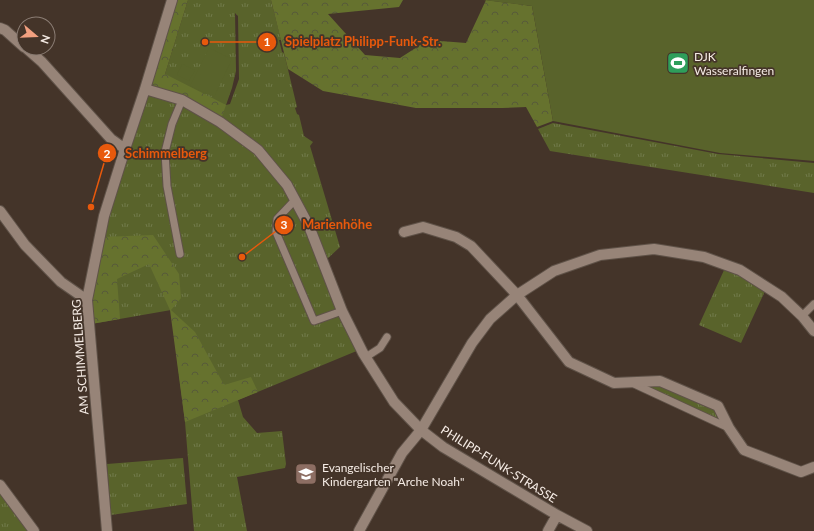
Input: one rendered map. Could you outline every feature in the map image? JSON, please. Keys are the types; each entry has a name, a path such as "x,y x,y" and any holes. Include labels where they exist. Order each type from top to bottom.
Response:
{"street":[{"name":"AM SCHIMMELBERG","path":"107,531 87,300 104,216 172,0"},
{"path":"0,28 5,30 16,39"},
{"path":"35,56 111,139 124,149"},
{"name":"PHILIPP-FUNK-STRASSE","path":"145,89 182,100 220,122 258,150 287,185 309,226 342,310 366,357 394,402 421,430 443,447 587,531"},
{"path":"0,211 25,245 61,282 87,300"},
{"path":"404,232 423,227 456,237 471,246 517,295 569,362 614,382 660,381 718,406 729,428 744,450 801,472 814,468"},
{"path":"359,531 402,453 421,430 472,344 490,319 517,295 554,271 600,255 654,249 704,257 740,270 782,297 802,316 814,331"},
{"path":"0,485 34,531"},
{"path":"548,531 558,515"}],"lane":[{"path":"180,254 168,186 165,152 172,124 182,100"},
{"path":"295,200 277,219 276,232 314,321 342,310"},
{"path":"802,316 814,304"},
{"path":"366,357 380,348 388,337"},
{"path":"630,382 729,428"}],"green space":[{"path":"174,0 188,0 165,74 226,105 221,119 148,87"},
{"path":"188,0 271,0 281,40 279,40 282,52 284,53 297,107 295,108 297,114 299,115 304,136 313,142 310,146 340,247 325,261 290,183 165,74","holes":["235,13 238,16 239,79 230,104 226,105 236,71"]},
{"path":"271,0 403,0 399,7 328,14 365,55 400,58 428,40 466,43 486,0 532,6 553,121 537,127 526,107 416,108 323,91 288,69"},
{"name":"DJK Wasseralfingen","path":"483,0 814,0 814,161 720,153 553,121 532,6"},
{"path":"209,48 232,59 214,97 190,86"},
{"path":"182,64 195,70 189,81 177,75"},
{"path":"146,92 180,102 218,124 257,152 285,187 307,228 359,350 238,400 243,417 257,433 282,431 286,464 285,468 237,477 247,531 194,531 185,422 171,310 91,324 106,216"},
{"path":"553,123 718,154 814,163 814,193 550,151 538,129"},
{"path":"153,235 179,274 181,298 171,310 195,332 224,385 251,377 258,392 185,422 170,310 149,264 117,279 120,319 91,324 90,300 102,237"},
{"path":"725,268 766,289 741,343 699,325"},
{"path":"660,381 718,406 729,428 630,382"},
{"path":"183,458 187,504 111,515 107,464"},
{"path":"0,492 28,531 0,531"}],"place":[{"name":"Spielplatz Philipp-Funk-Str.","path":"205,42"},
{"name":"DJK Wasseralfingen","path":"678,63"},
{"name":"Schimmelberg","path":"91,207"},
{"name":"Marienhöhe","path":"242,257"},
{"name":"Evangelischer Kindergarten \"Arche Noah\"","path":"306,474"}]}
